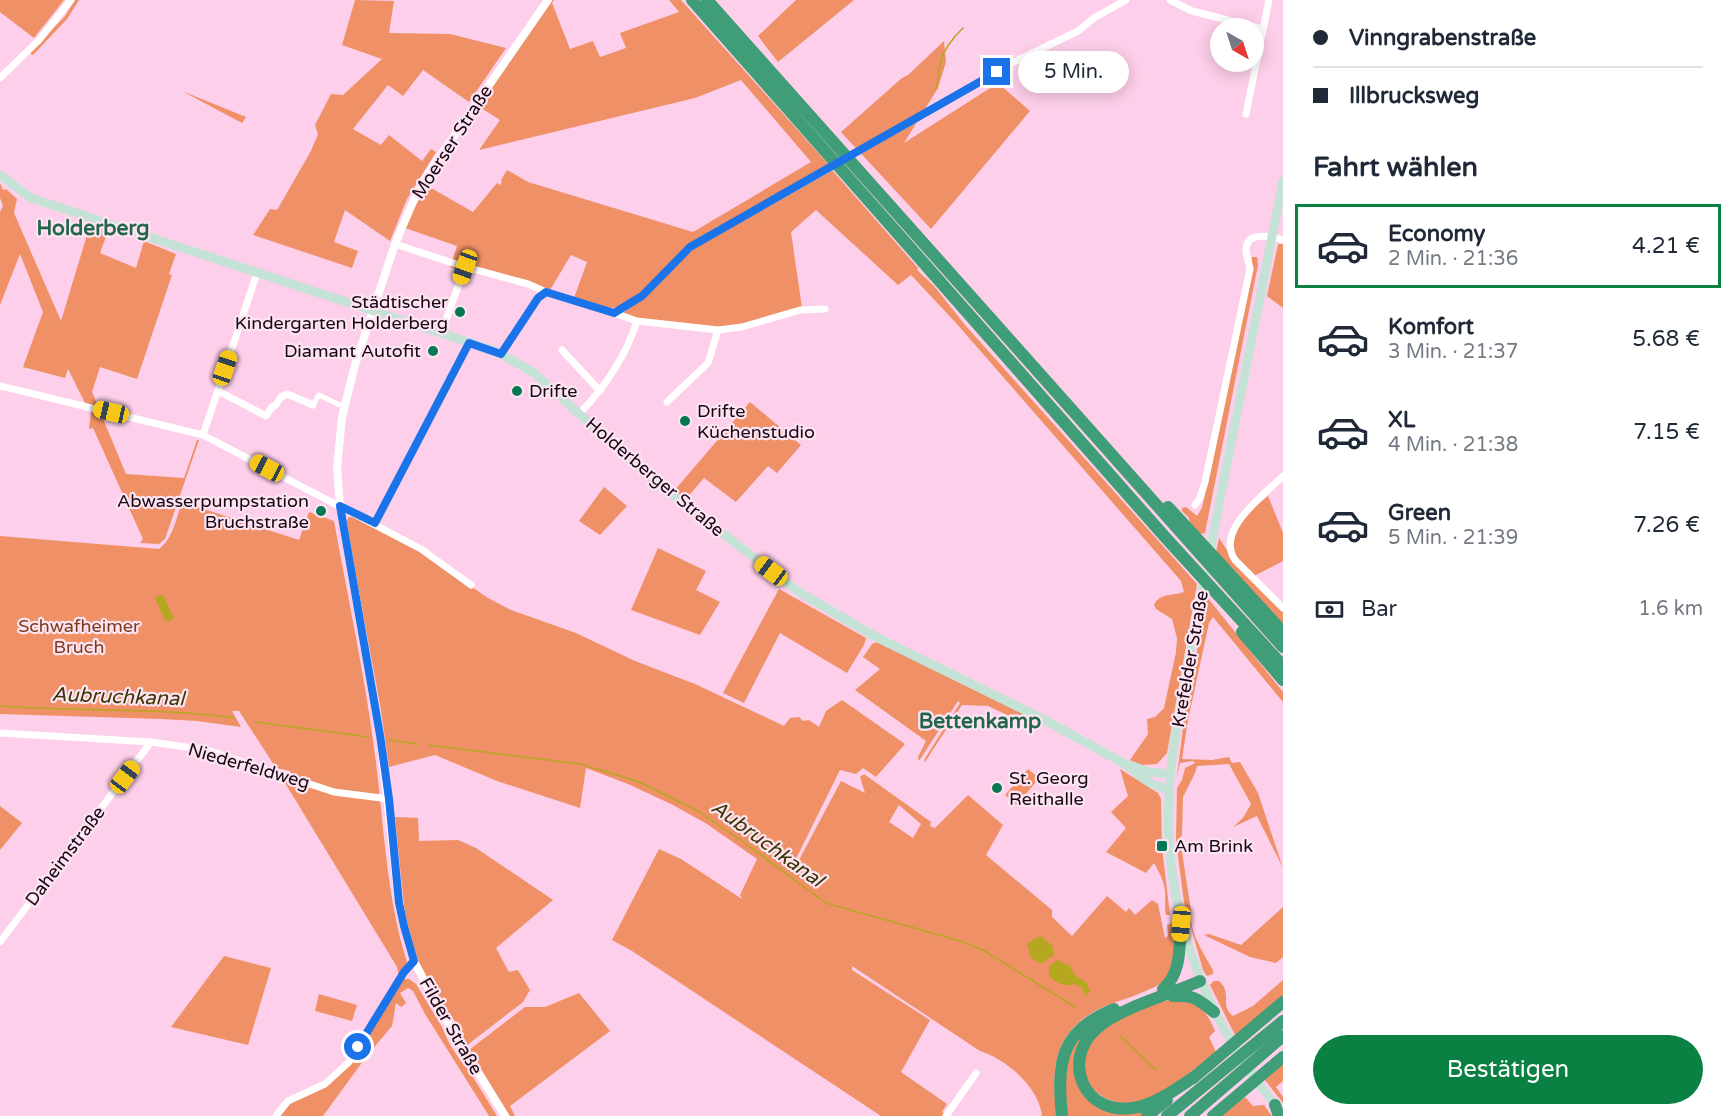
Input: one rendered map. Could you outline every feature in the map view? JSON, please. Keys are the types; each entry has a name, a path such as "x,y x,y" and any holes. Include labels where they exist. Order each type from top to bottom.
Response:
{"highway":[{"path":"692,0 1165,537 1283,666"},
{"path":"707,0 1283,647"},
{"path":"1107,448 1121,459 1183,522 1283,632"},
{"path":"1165,537 1283,683"},
{"path":"1160,994 1173,978 1177,967 1181,924"},
{"path":"1197,1075 1159,1099 1126,1109 1110,1107 1091,1095 1078,1069 1079,1055 1091,1033 1106,1021 1187,980 1200,981"},
{"path":"1062,1116 1059,1080 1062,1058 1072,1038 1085,1025 1099,1016 1160,994 1186,994 1201,1001 1214,1012"},
{"path":"1148,1116 1283,1002"},
{"path":"1257,1062 1283,1014"},
{"path":"1257,1062 1283,1021"},
{"path":"1213,1116 1235,1085 1283,1036"},
{"path":"1257,1062 1283,1047"},
{"path":"1167,1116 1224,1070 1257,1062 1280,1060"},
{"path":"1190,1116 1217,1094 1235,1085"}],"main road":[{"name":"Holderberger Straße","path":"0,175 31,198 501,354 534,373 648,476 799,592 874,636 1041,718 1123,763 1152,784 1169,790"},
{"name":"Krefelder Straße","path":"1279,1112 1239,1056 1214,1012 1200,981 1181,924 1171,866 1169,790 1181,699 1283,181"},
{"name":"Holderberger Straße","path":"1123,763 1149,772 1170,774"}],"street":[{"path":"0,78 39,40 71,0"},
{"name":"Moerser Straße","path":"340,506 337,468 342,417 355,365 395,244 429,172 548,0"},
{"path":"614,313 642,296 690,247 1016,61 1078,31 1094,18 1126,0"},
{"path":"1170,0 1192,10 1222,18"},
{"path":"1264,24 1269,0"},
{"path":"1246,114 1254,72"},
{"path":"1195,505 1200,498 1204,482 1250,269 1246,249 1249,241 1254,237 1272,237 1283,240"},
{"path":"395,244 465,267 528,284 637,321 718,330 742,327 800,310 825,309"},
{"path":"441,334 465,267"},
{"path":"203,435 257,273"},
{"path":"501,354 538,298 546,292"},
{"path":"580,413 600,391 627,349 637,321"},
{"path":"667,402 708,363 718,330"},
{"path":"375,523 469,343"},
{"path":"562,350 600,391"},
{"path":"0,386 203,435 375,523 421,549 471,585"},
{"path":"218,391 266,416 281,397 287,394 313,405 319,395 340,405"},
{"path":"1283,476 1233,529 1230,546 1231,554 1283,608"},
{"name":"Filder Straße","path":"340,506 371,673 389,799 399,903 404,926 414,961 440,1010 505,1116"},
{"name":"Niederfeldweg","path":"0,733 151,742 207,750 334,792 389,799"},
{"name":"Daheimstraße","path":"0,942 151,742"},
{"path":"276,1116 288,1101 325,1084 349,1062 404,972 414,961"},
{"path":"946,1116 976,1073"}],"green space":[{"path":"0,0 64,0 34,38 0,12"},
{"path":"75,0 79,0 67,19 33,55 30,53 65,16"},
{"path":"355,0 394,1 389,33 450,34 506,48 469,102 423,70 403,96 388,85 353,129 381,145 389,135 422,161 431,149 436,152 407,199 390,241 345,210 334,242 358,251 352,268 253,235 270,209 277,210 311,151 318,134 315,125 331,94 343,95 382,59 342,45"},
{"path":"554,0 552,3 570,49 593,41 600,57 626,48 620,33 679,12 669,0 681,0 828,164 696,240 680,253 645,290 622,306 610,308 574,298 587,262 571,255 550,290 526,281 516,284 450,267 457,246 405,228 415,204 427,186 473,212 497,183 500,185 507,170 528,182 693,232 811,162 741,80 695,98 479,150 500,120 481,108 462,134 460,132"},
{"path":"796,0 854,0 778,62 758,36"},
{"path":"944,41 946,62 938,88 904,143 998,83 1030,111 931,229 841,132"},
{"path":"182,91 246,117 242,123"},
{"path":"832,170 918,268 917,270 934,286 965,325 1197,584 1167,753 1157,764 1142,765 1130,760 1148,734 1147,719 1155,717 1164,708 1176,652 1177,638 1172,619 1156,609 1154,605 1159,598 1184,592 1181,581 956,323 911,275 898,285 816,210 791,232 802,308 742,325 717,328 635,318 623,313 699,244"},
{"path":"0,183 3,190 6,189 17,199 14,213 61,321 90,225 108,231 100,253 136,268 144,241 176,254 169,274 172,275 137,379 100,367 92,392 99,408 85,403 68,369 65,378 23,367 43,312 20,254 0,305 0,212 3,206 0,198"},
{"path":"1278,244 1283,244 1283,308 1267,296"},
{"path":"1252,257 1257,257 1258,265 1205,533 1200,534 1190,523 1182,508 1186,507 1197,516 1202,508 1252,271"},
{"path":"750,402 801,445 777,473 768,466 736,502 704,478 685,500 674,491"},
{"path":"91,411 101,414 126,474 184,478 197,440 199,440 165,539 159,544 140,543 143,539 93,428 89,429"},
{"path":"604,487 627,506 600,535 579,521"},
{"path":"1268,496 1283,533 1283,561 1254,576 1234,555 1231,547 1232,538 1241,522"},
{"name":"Schwafheimer Bruch","path":"182,502 299,540 309,512 334,521 371,725 394,911 407,962 399,976 397,967 282,778 293,778 290,771 276,768 239,711 232,711 241,727 161,719 0,714 0,536 159,549 171,534"},
{"path":"349,517 353,517 415,548 488,598 511,610 576,633 635,661 695,684 784,726 790,718 799,717 819,727 826,711 842,700 905,744 876,777 863,768 856,774 840,770 790,871 801,874 799,860 841,781 865,793 860,777 864,774 931,822 930,826 935,828 968,795 1003,825 986,855 1052,910 1052,917 1072,936 1107,896 1126,912 1129,908 1135,915 1152,900 1158,904 1165,938 1168,936 1167,925 1173,923 1174,955 1170,973 1155,987 1101,1008 1077,1024 1061,1046 1057,1059 1055,1086 1057,1116 1042,1116 1035,1095 1010,1067 980,1051 852,966 852,970 930,1020 901,1072 947,1104 942,1112 945,1114 943,1116 881,1116 612,940 659,849 681,859 742,899 740,895 757,859 707,824 673,805 586,768 580,808 497,781 435,755 389,767 381,710 346,522","holes":["899,805 921,824 913,838 889,822"]},
{"path":"1219,538 1236,564 1283,612 1283,625 1216,552"},
{"path":"658,548 706,571 696,590 720,602 700,635 631,610"},
{"path":"779,589 866,638 864,645 847,673 780,633 744,703 723,693"},
{"path":"1207,597 1283,692 1283,702 1213,617 1209,623 1182,759 1212,760 1229,757 1232,763 1240,762 1258,793 1283,868 1257,816 1233,827 1243,818 1251,804 1229,764 1197,766 1183,797 1180,839 1191,911 1190,918 1198,942 1213,970 1213,974 1207,976 1203,970 1184,902 1176,840 1177,788 1185,768 1195,763 1193,761 1180,763 1177,777 1184,719"},
{"path":"877,642 1034,721 1029,725 988,706 962,705 925,762 924,760 960,703 958,701 919,761 918,757 926,741 855,690 880,669 863,657 872,644"},
{"path":"1028,769 1039,778 1017,805 1005,795"},
{"path":"1120,769 1158,793 1161,799 1162,848 1170,915 1166,915 1164,887 1154,863 1146,873 1106,852 1126,828 1111,812 1128,796"},
{"path":"0,806 22,823 0,850"},
{"path":"395,817 418,818 419,841 458,840 476,848 553,900 496,948 509,972 518,970 530,990 523,1002 466,1046 454,1020 441,1003 417,960 406,925"},
{"path":"1283,907 1283,957 1276,963 1250,957 1204,935 1209,934 1241,945"},
{"path":"224,956 271,968 248,1045 171,1027"},
{"path":"403,979 409,979 416,984 449,1043 497,1116 489,1116 413,991 408,988 400,993 406,1003 401,1007 396,1003 392,1026 323,1116 278,1116 289,1102 327,1085 351,1063"},
{"path":"1283,980 1283,997 1235,1035 1210,985 1214,981 1219,981 1223,986 1227,1008 1233,1016 1253,1006"},
{"path":"579,993 610,1031 510,1106 515,1116 510,1116 469,1050 525,1007 545,1007"},
{"path":"319,994 357,1005 352,1021 315,1011"},
{"path":"1175,999 1190,1002 1208,1017 1215,1031 1209,1037 1216,1052 1173,1086 1143,1101 1117,1102 1096,1092 1088,1083 1084,1072 1084,1060 1088,1046 1094,1038 1127,1015"},
{"path":"1105,1018 1076,1069 1100,1105 1156,1104 1141,1116 1064,1116 1061,1080 1074,1040"},
{"path":"1283,1064 1283,1081 1276,1087 1283,1097 1283,1103 1265,1080"},
{"path":"1245,1097 1253,1106 1264,1105 1272,1116 1220,1116"}],"shaded area":[{"path":"161,594 173,616 169,622 165,620 155,598"},
{"path":"1040,936 1052,945 1054,955 1041,964 1031,958 1027,944"},
{"path":"1057,960 1070,966 1076,976 1087,983 1090,992 1087,995 1085,996 1083,989 1075,984 1061,984 1049,976 1049,966"}],"waterway":[{"path":"936,88 943,55 963,28"},
{"name":"Aubruchkanal","path":"0,706 176,712 234,718"},
{"name":"Aubruchkanal","path":"256,722 368,737"},
{"name":"Aubruchkanal","path":"390,740 418,744"},
{"name":"Aubruchkanal","path":"429,745 580,764 637,781 698,811 826,903 960,941 983,950 1075,1007"},
{"name":"Aubruchkanal","path":"1119,1035 1156,1070"}],"place":[{"name":"Städtischer Kindergarten Holderberg","path":"460,312"},
{"name":"Diamant Autofit","path":"433,351"},
{"name":"Drifte","path":"517,391"},
{"name":"Drifte Küchenstudio","path":"685,421"},
{"name":"Abwasserpumpstation Bruchstraße","path":"321,511"},
{"name":"St. Georg Reithalle","path":"997,788"},
{"name":"Am Brink","path":"1162,846"}],"district":[{"name":"Holderberg","path":"93,228"},
{"name":"Bettenkamp","path":"980,721"}],"route":[{"path":"358,1047 404,972 414,961 399,903 389,799 371,673 340,506 375,523 469,343 501,354 538,298 546,292 614,313 624,309 642,296 690,247 997,72"}]}
